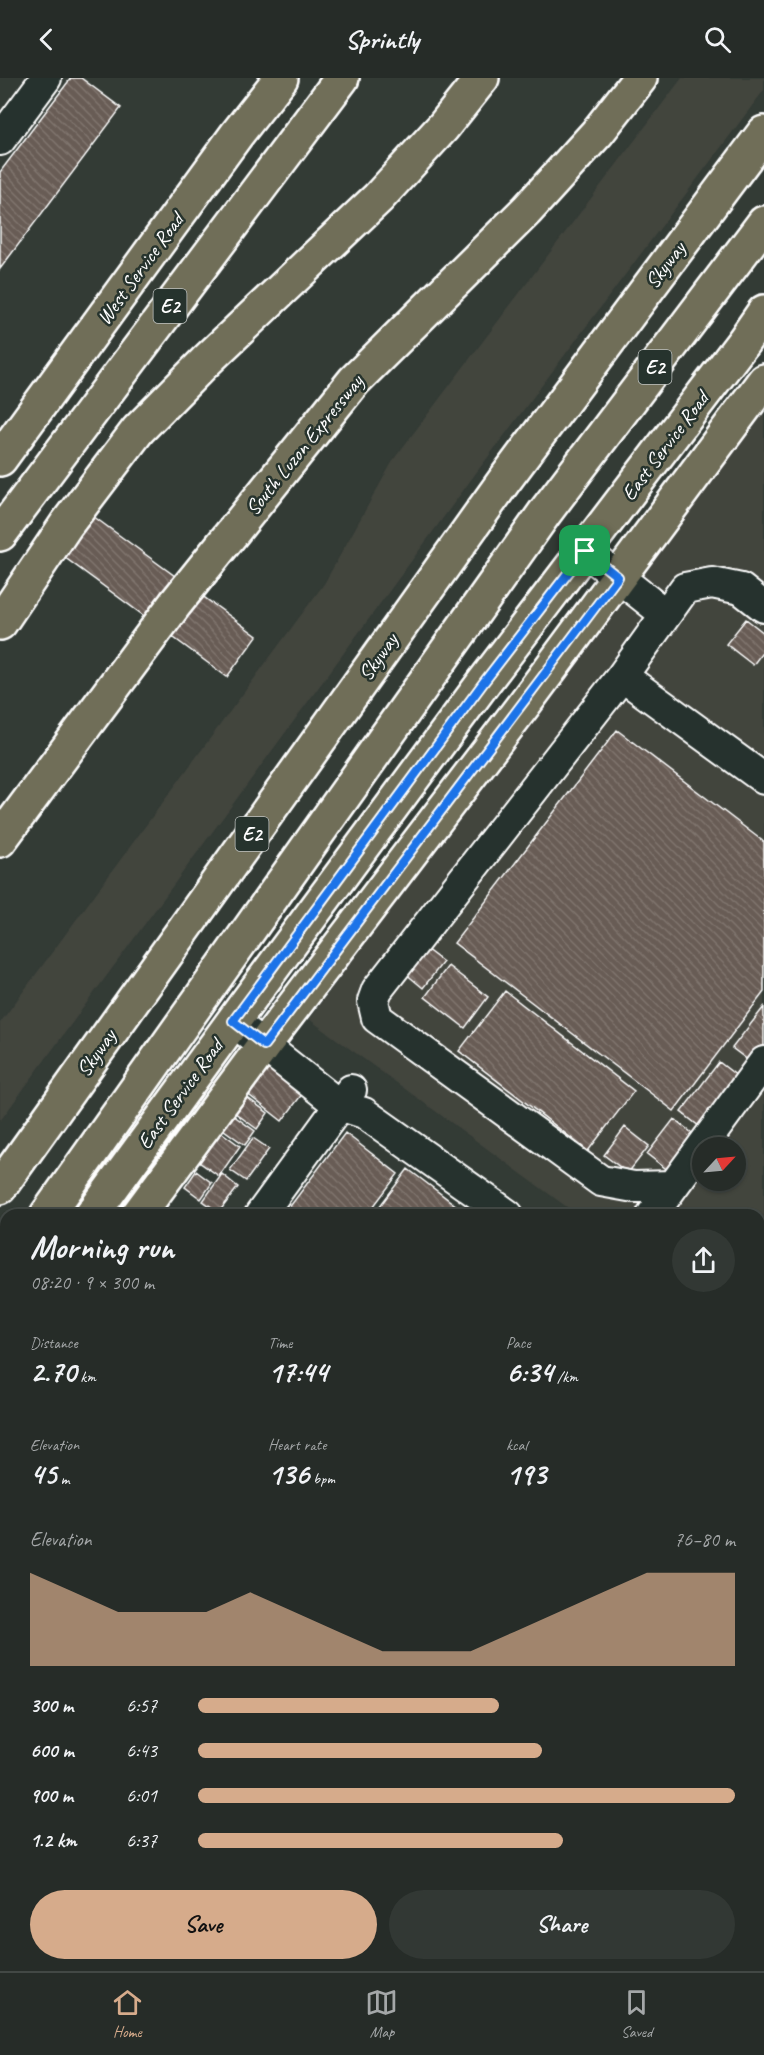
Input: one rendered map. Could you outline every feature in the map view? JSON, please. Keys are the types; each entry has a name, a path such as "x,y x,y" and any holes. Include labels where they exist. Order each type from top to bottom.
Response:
{"main road":[{"name":"West Service Road","path":"0,459 237,134 281,78"},
{"name":"E2","path":"0,534 342,78"},
{"path":"0,622 66,525 138,430 205,362 378,198 443,127 482,78"},
{"name":"South Luzon Expressway","path":"0,840 175,604 354,381 527,210 597,133 640,78"},
{"name":"Skyway","path":"0,1187 504,481 764,133"},
{"name":"E2","path":"51,1209 546,511 764,223"},
{"name":"East Service Road","path":"96,1209 484,682 764,312"},
{"name":"East Service Road","path":"142,1209 764,381"}],"street":[{"path":"0,140 46,78"},
{"path":"585,551 665,614"},
{"path":"672,1186 634,1187 601,1181 377,1017 373,1001 377,990 622,676 685,588 712,583 741,589 764,607"},
{"path":"622,676 764,779"},
{"path":"239,1013 351,1102 500,1209"},
{"path":"656,1209 764,1062"},
{"path":"265,1209 351,1102"}],"shaded area":[{"path":"682,78 764,78 764,90 476,473 0,1121 0,1023 324,584 394,459"},
{"path":"764,403 764,1209 570,1209 309,1019"}],"building":[{"path":"71,78 81,78 121,108 0,269 0,172"},
{"path":"86,511 257,636 227,677 56,551"},
{"path":"746,619 764,633 764,650 753,665 726,644"},
{"path":"617,730 764,842 764,992 674,1111 454,943"},
{"path":"418,943 443,962 423,988 399,968"},
{"path":"448,966 488,997 465,1028 425,997"},
{"path":"505,991 634,1091 588,1151 459,1051"},
{"path":"764,1007 764,1058 757,1067 732,1048"},
{"path":"719,1062 742,1080 704,1130 681,1112"},
{"path":"266,1064 303,1093 282,1121 245,1092"},
{"path":"245,1096 268,1113 257,1129 234,1112"},
{"path":"230,1113 255,1131 245,1145 220,1127"},
{"path":"674,1119 697,1137 692,1137 692,1152 674,1175 647,1154"},
{"path":"625,1127 649,1146 628,1173 604,1155"},
{"path":"221,1132 240,1146 219,1176 199,1162"},
{"path":"345,1133 398,1174 372,1209 288,1209"},
{"path":"253,1138 269,1149 246,1181 230,1170"},
{"path":"408,1169 458,1207 456,1209 378,1209"},
{"path":"196,1171 212,1183 201,1199 185,1187"},
{"path":"222,1174 238,1187 221,1209 215,1209 203,1201"}],"route":[{"path":"585,551 618,577 525,703 264,1045 233,1021 484,682 585,551"}]}
